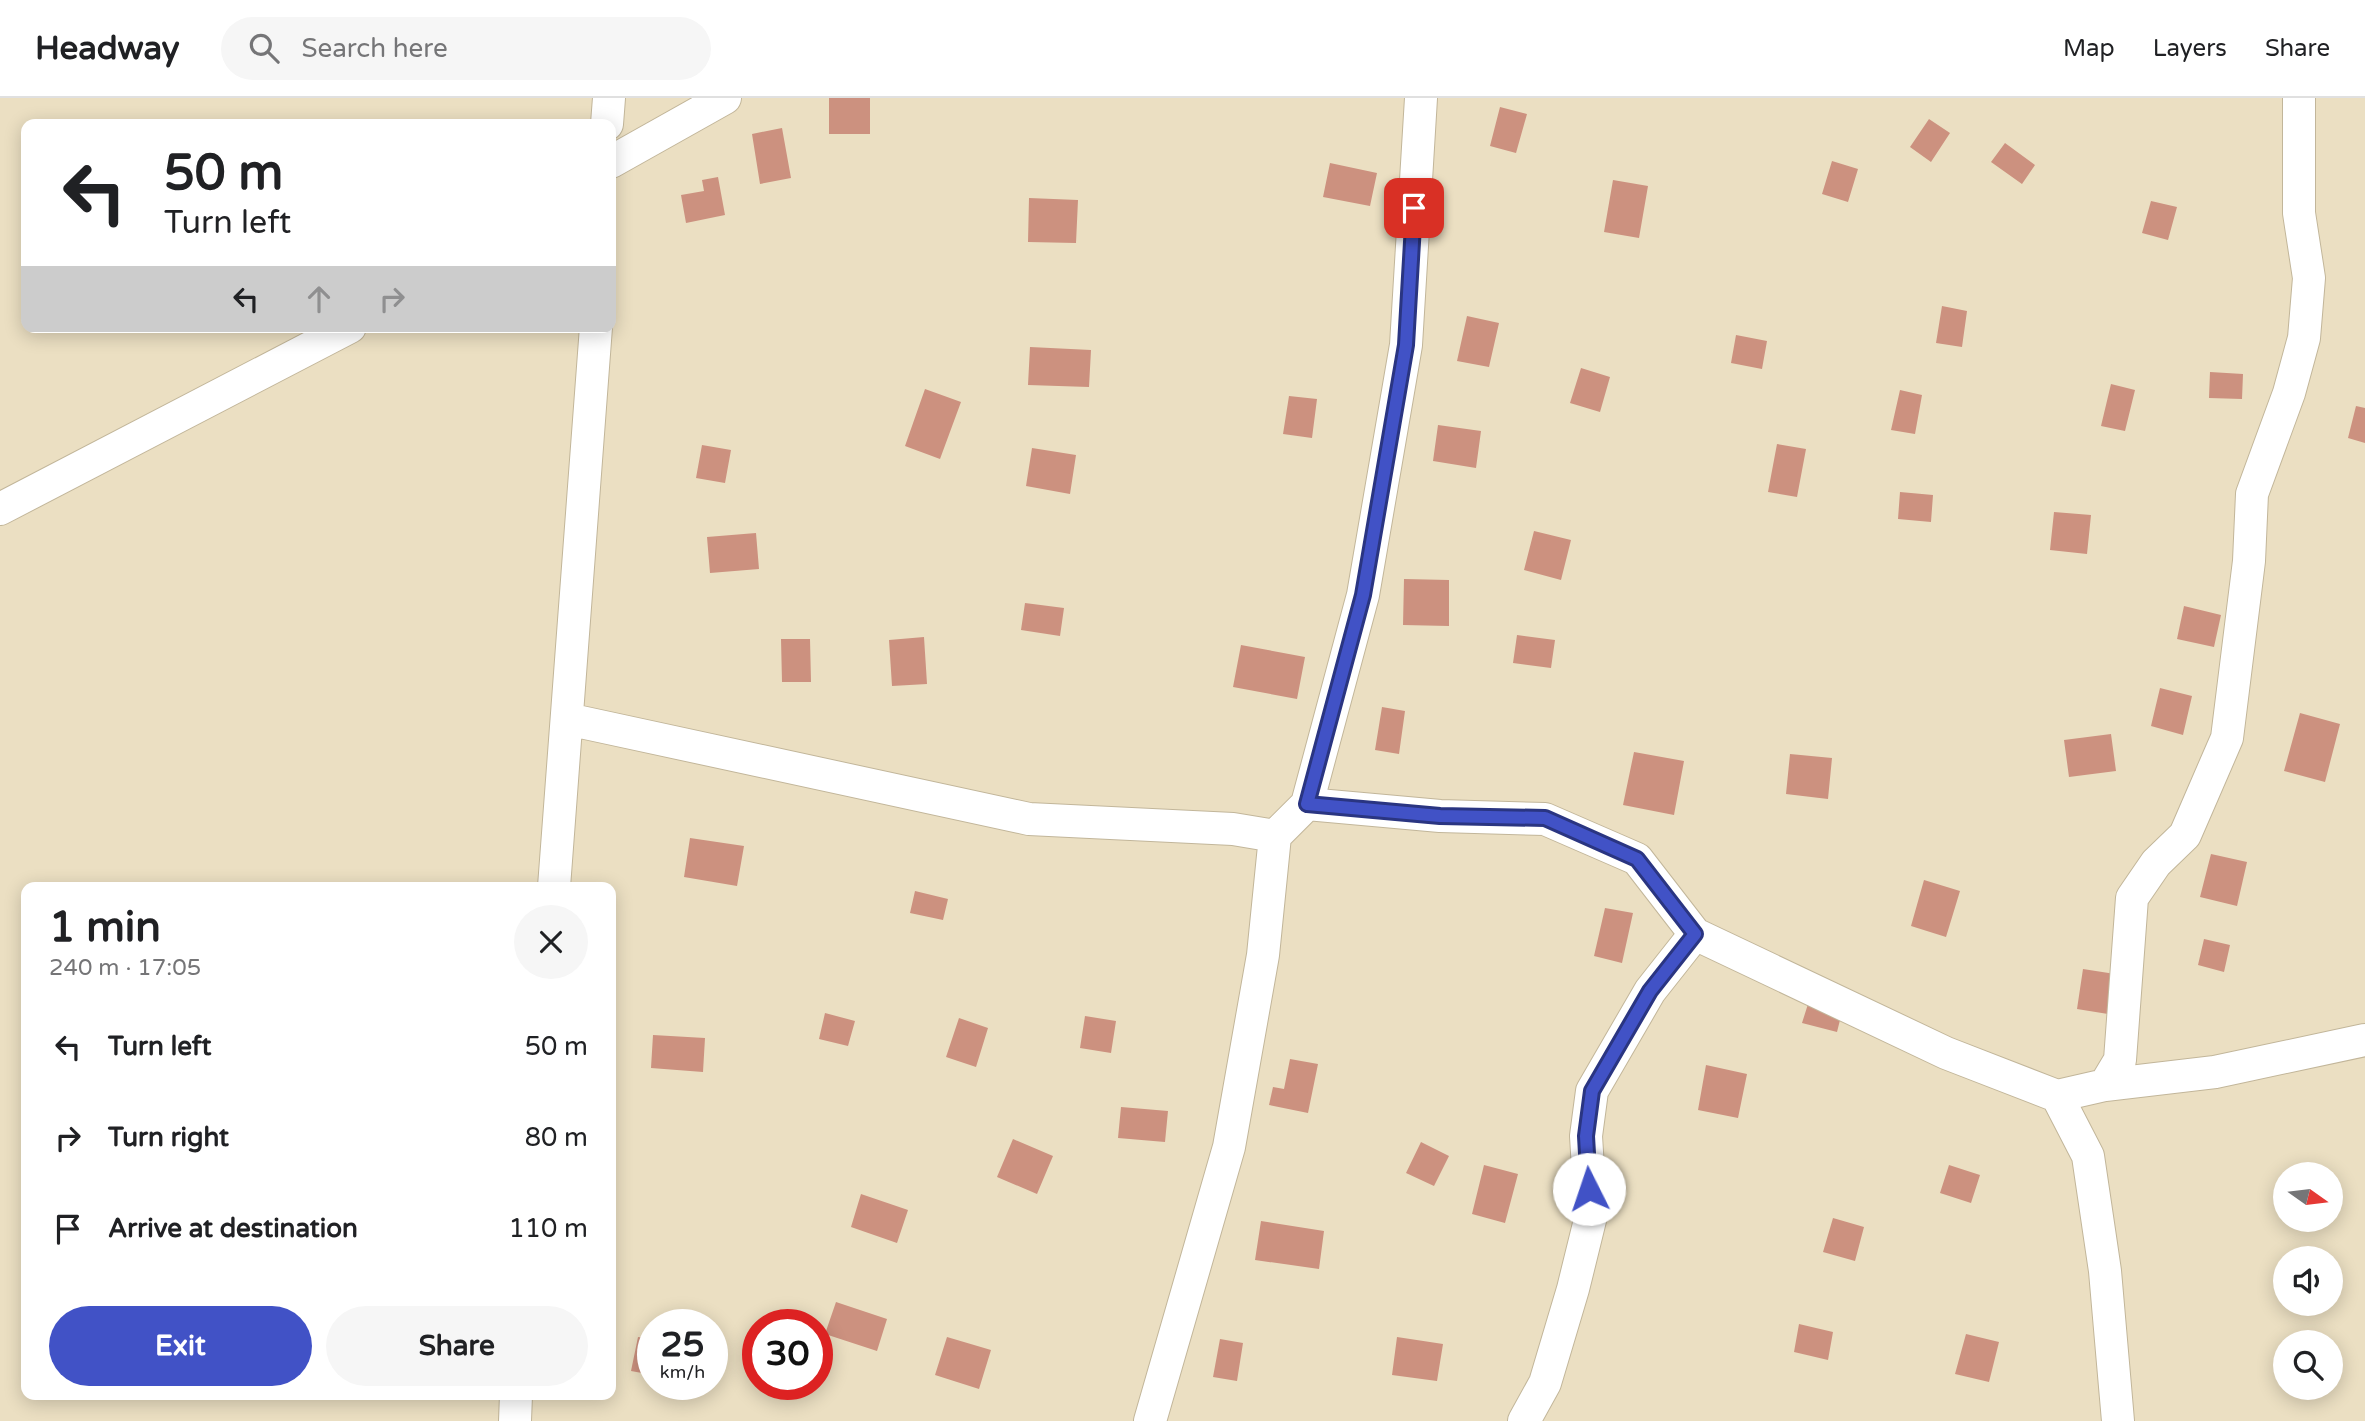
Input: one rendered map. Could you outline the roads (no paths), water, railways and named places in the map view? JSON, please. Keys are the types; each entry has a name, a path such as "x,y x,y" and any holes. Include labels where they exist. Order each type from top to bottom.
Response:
{"street":[{"path":"607,119 608,98"},
{"path":"616,159 725,98"},
{"path":"1150,1421 1229,1147 1263,955 1275,836 1307,804 1363,595 1406,345 1421,98"},
{"path":"2105,1085 2120,1060 2132,898 2156,863 2185,835 2227,738 2249,561 2252,494 2289,393 2304,338 2309,278 2299,213 2299,98"},
{"path":"0,509 338,333"},
{"path":"554,882 596,333"},
{"path":"567,719 1028,819 1233,829 1275,836"},
{"path":"1307,804 1440,816 1545,818 1637,859 1695,934 1946,1053 2057,1096 2105,1085 2215,1072 2365,1041"},
{"path":"1524,1421 1545,1383 1591,1216 1586,1136 1592,1091 1650,991 1695,934"},
{"path":"2057,1096 2088,1156 2105,1271 2118,1421"},
{"path":"514,1421 516,1400"}]}
